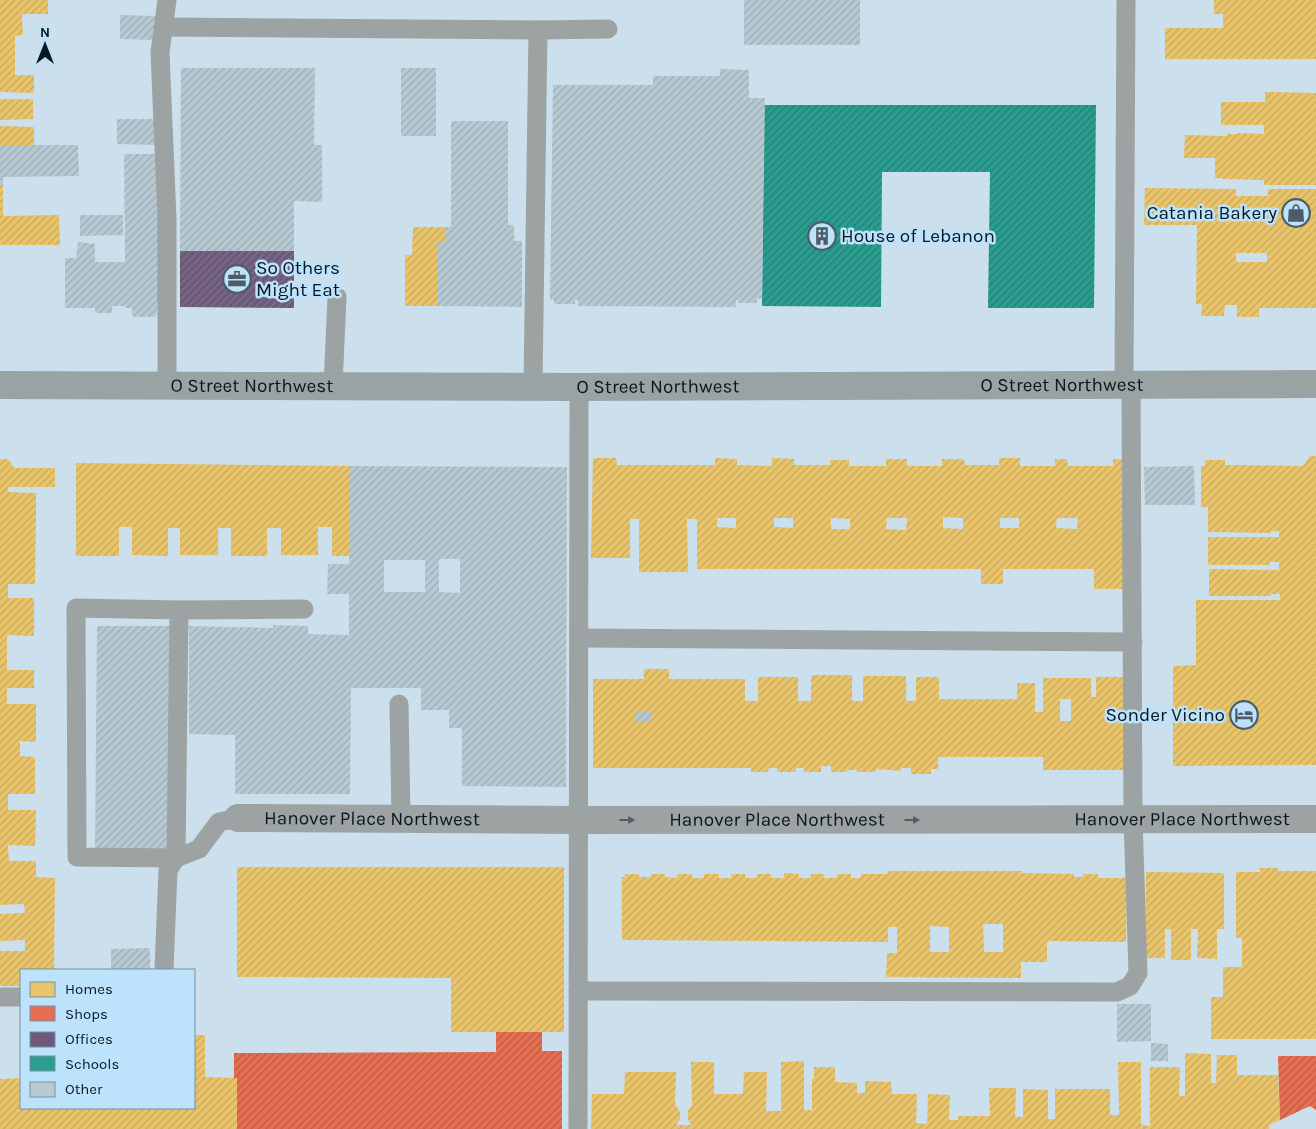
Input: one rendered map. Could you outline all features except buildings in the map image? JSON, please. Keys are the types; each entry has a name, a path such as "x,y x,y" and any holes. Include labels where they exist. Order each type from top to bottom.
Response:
{"street":[{"name":"O Street Northwest","path":"0,385 579,387 1316,384"},
{"name":"Hanover Place Northwest","path":"238,818 1316,820"}],"lane":[{"path":"167,0 160,52 167,219 167,386"},
{"path":"578,991 1116,992 1130,986 1138,973 1133,820 1133,642 1118,46 1126,0"},
{"path":"164,27 608,29"},
{"path":"533,386 538,30"},
{"path":"333,386 337,297"},
{"path":"578,1129 579,387"},
{"path":"238,818 219,822 200,848 176,858 77,857 76,608 179,610 304,609"},
{"path":"164,969 168,870 176,858 179,610"},
{"path":"579,638 1133,642"},
{"path":"400,704 402,818"},
{"path":"0,997 20,997"}],"place":[{"name":"Catania Bakery","path":"1296,213"},
{"name":"House of Lebanon","path":"822,236"},
{"name":"So Others Might Eat","path":"237,279"},
{"name":"Sonder Vicino","path":"1244,715"}]}
